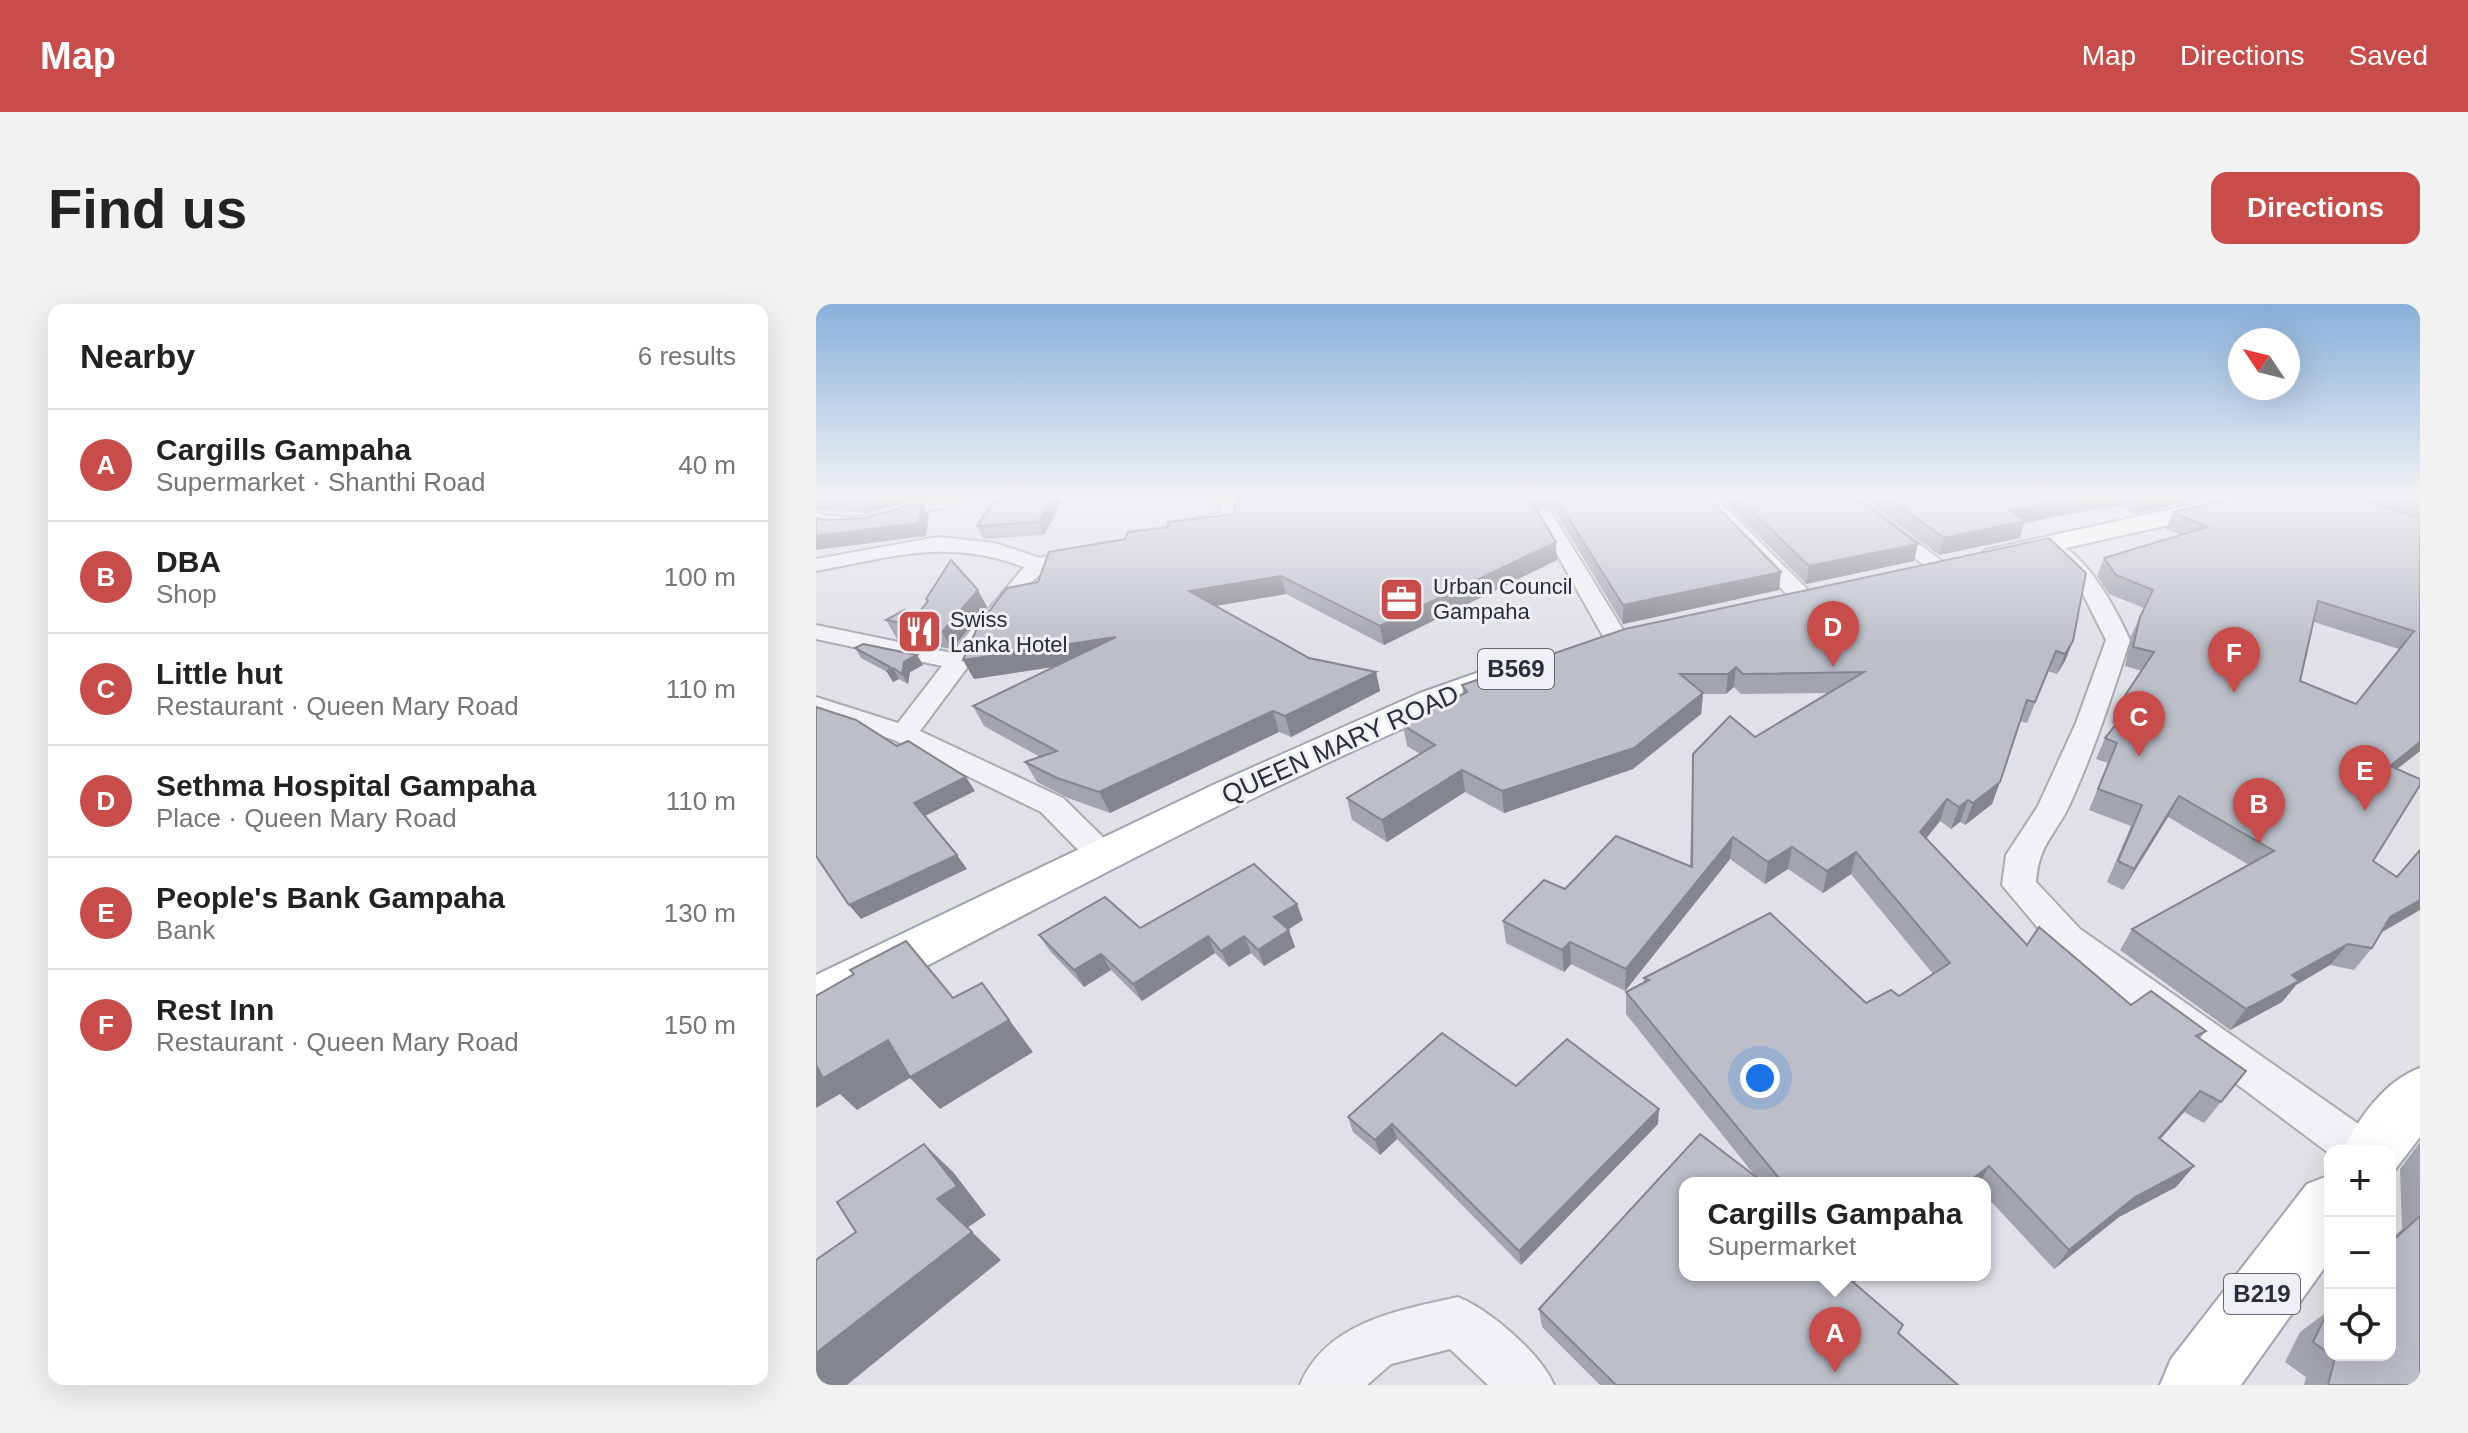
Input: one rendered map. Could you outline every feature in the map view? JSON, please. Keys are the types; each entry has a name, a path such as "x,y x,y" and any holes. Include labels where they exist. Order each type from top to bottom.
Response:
{"main road":[{"path":"1894,578 2041,545"},
{"path":"1764,605 1817,594"},
{"name":"QUEEN MARY ROAD","path":"816,999 1102,855 1433,701 1545,661"},
{"path":"2378,1145 2420,1093"},
{"name":"B219","path":"2197,1385 2324,1214"}],"street":[{"path":"816,565 932,545"},
{"path":"967,545 995,549 1039,565"},
{"path":"1562,545 1617,639"},
{"path":"1761,545 1817,594"},
{"path":"1910,545 1940,568"},
{"path":"2049,545 2079,569 2099,595 2118,640 2090,723 2053,807 2022,855 2019,885 2067,938 2353,1145"},
{"path":"904,734 1022,578 1039,565 1113,546"},
{"path":"816,632 958,662"},
{"path":"816,705 904,734 1052,805 1102,855"},
{"path":"1327,1385 1378,1341 1458,1322 1527,1385"}],"building":[{"path":"1087,545 1549,545 1380,626 1281,576 1189,591 1309,658 1376,672 1285,716 1273,711 1099,792 1057,778 1025,762 1057,751 973,706 1116,637 963,660 978,626 1007,588 1038,582 1049,552"},
{"path":"1586,545 1755,545 1781,572 1623,605"},
{"path":"1788,545 1911,545 1809,566"},
{"path":"2014,545 2057,545 2086,573 2073,641 2065,654 2056,651 2035,702 2027,700 2000,782 1973,803 1968,800 1959,807 1947,799 1920,832 2027,945 2039,927 2131,1005 2151,991 2206,1031 2196,1036 2246,1071 2221,1102 2200,1091 2159,1138 2194,1166 2135,1197 2069,1250 1989,1166 1975,1177 1778,1177 1626,992 1649,980 1644,978 1770,913 1866,1003 1891,990 1899,996 1950,963 1856,852 1827,871 1792,847 1768,862 1733,837 1626,969 1570,942 1562,950 1503,921 1544,880 1565,889 1616,836 1692,867 1693,754 1730,716 1755,737 1864,672 1743,674 1736,667 1728,674 1680,674 1703,693 1634,748 1502,791 1462,770 1382,820 1347,798 1435,745 1403,725 1467,692 1462,685 1625,629"},
{"path":"2146,545 2420,545 2420,742 2390,766 2420,779 2420,785 2373,861 2397,877 2420,850 2420,900 2390,917 2372,948 2348,944 2292,975 2299,981 2246,1009 2132,929 2274,851 2179,796 2134,869 2118,861 2142,805 2098,789 2117,743 2105,738 2130,707 2120,703 2154,652 2133,647 2140,617 2153,590 2116,575 2104,558","holes":["2318,601 2414,631 2356,704 2300,681"]},
{"path":"951,560 978,590 942,632 908,626 928,601 926,599"},
{"path":"904,610 902,623 886,620"},
{"path":"863,644 917,655 904,662 902,674 893,668 887,672 890,667 855,648"},
{"path":"816,707 856,720 897,746 908,741 966,777 914,803 957,855 849,905 816,856"},
{"path":"1254,864 1297,904 1274,917 1289,930 1258,950 1244,936 1221,951 1208,936 1133,984 1101,954 1074,970 1039,935 1105,897 1140,928"},
{"path":"906,941 953,998 982,983 1009,1020 910,1077 888,1040 823,1078 816,1065 816,996 854,974 850,970"},
{"path":"1442,1033 1516,1086 1567,1039 1659,1109 1519,1251 1392,1124 1375,1140 1348,1117"},
{"path":"1700,1134 1756,1177 1679,1177 1679,1281 1852,1281 1903,1325 1898,1333 1958,1385 1616,1385 1539,1309"},
{"path":"924,1144 957,1186 937,1199 972,1232 816,1353 816,1260 856,1232 837,1202"},
{"path":"2420,1216 2420,1385 2328,1385 2334,1361 2396,1361 2396,1238"},
{"path":"2324,1319 2324,1350 2313,1342"}],"place":[{"name":"Urban Council Gampaha","path":"1402,599"},
{"name":"Swiss Lanka Hotel","path":"919,632"},
{"name":"Sethma Hospital Gampaha","path":"1833,667"},
{"name":"Rest Inn","path":"2234,693"},
{"name":"Little hut","path":"2139,757"},
{"name":"People's Bank Gampaha","path":"2365,811"},
{"name":"DBA","path":"2259,844"},
{"name":"Cargills Gampaha","path":"1835,1373"}]}
